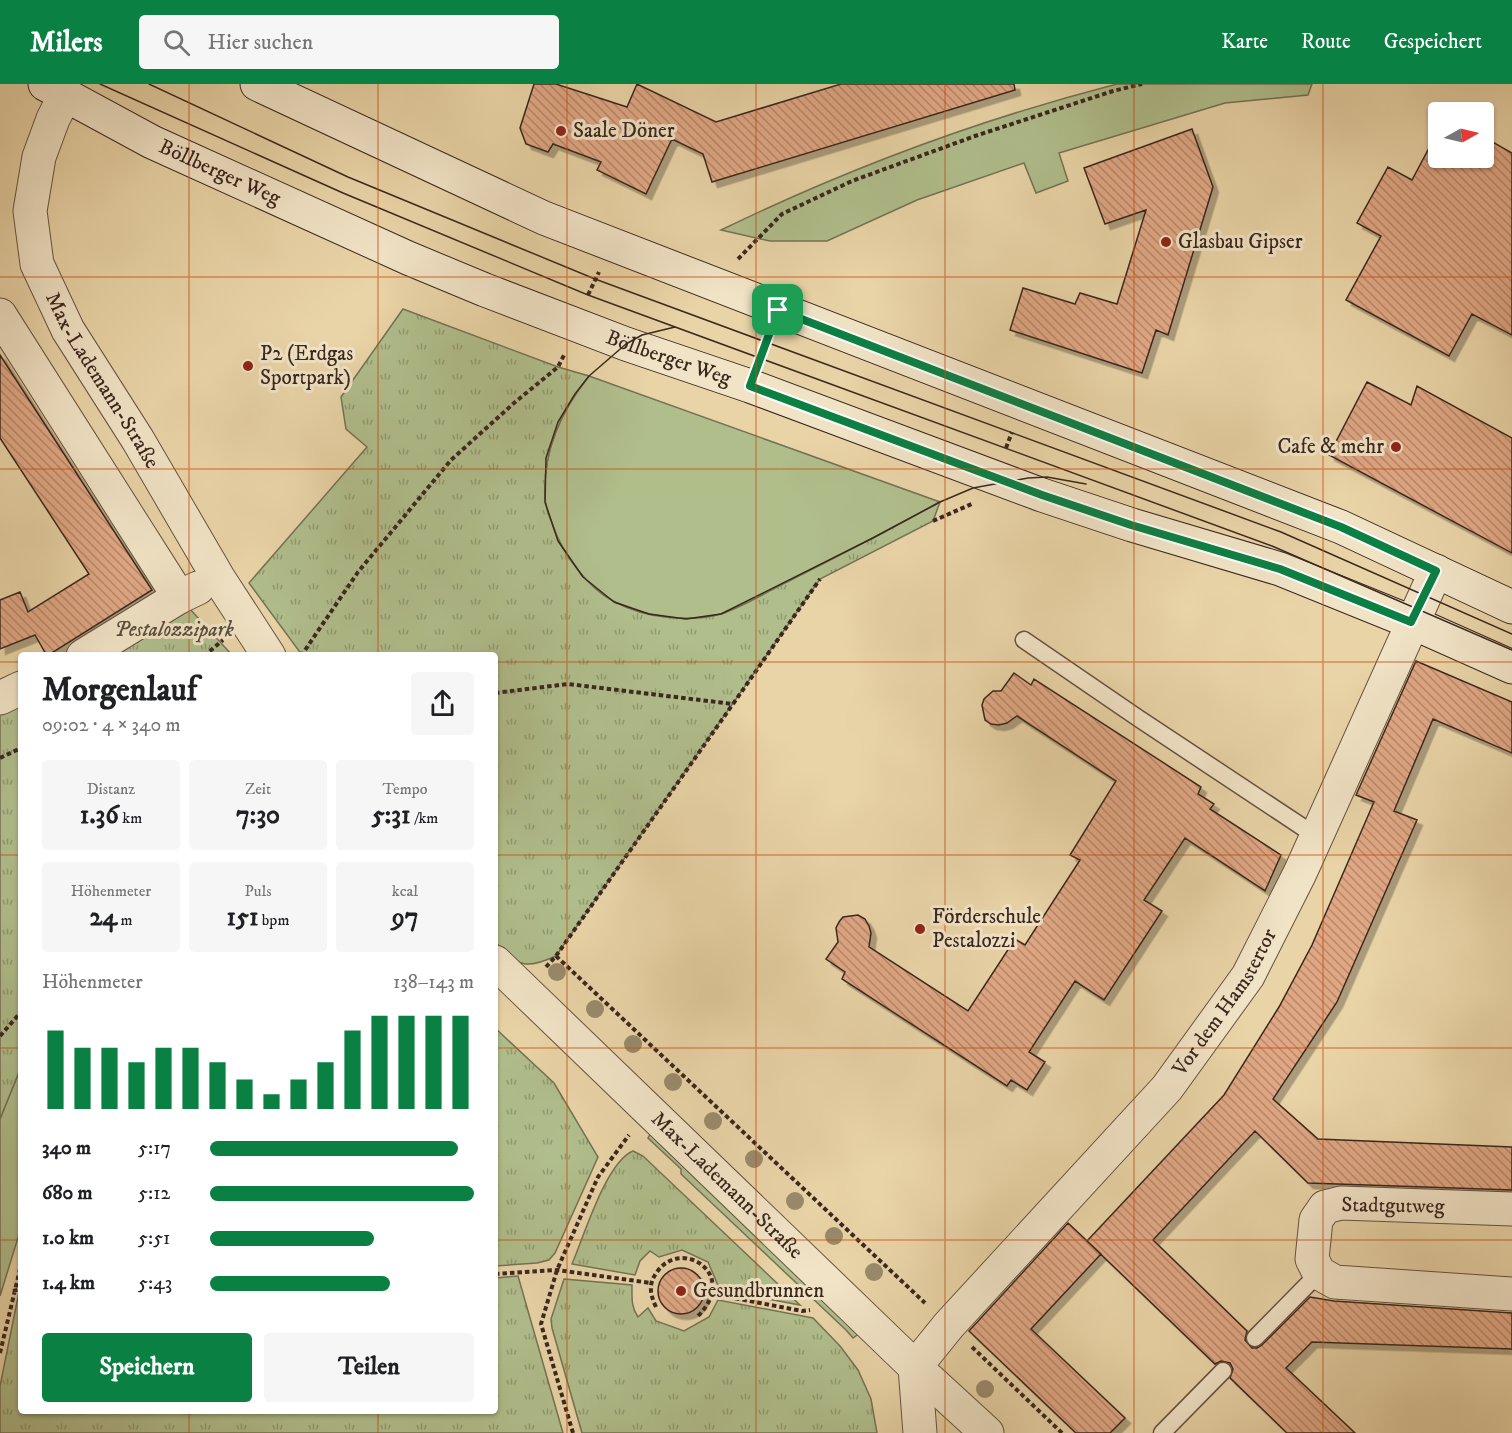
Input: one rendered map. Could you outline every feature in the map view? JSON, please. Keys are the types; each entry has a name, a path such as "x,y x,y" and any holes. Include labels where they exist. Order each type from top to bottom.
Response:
{"street":[{"path":"257,84 544,218 1341,527 1512,607"},
{"name":"Böllberger Weg","path":"60,88 152,142 408,258 485,290 626,344 750,386 1042,495 1131,525 1280,569 1411,622 1512,667"},
{"name":"Max-Lademann-Straße","path":"60,88 53,119 39,157 30,211 37,264 68,330 138,440 219,579 266,652"},
{"path":"0,315 178,597"},
{"name":"Vor dem Hamstertor","path":"915,1367 949,1325 1167,1088 1248,976 1300,873 1411,622 1436,571"},
{"path":"89,652 178,597 219,579"},
{"path":"0,698 18,689"},
{"name":"Max-Lademann-Straße","path":"498,965 915,1367 987,1433"},
{"name":"Stadtgutweg","path":"1319,1273 1312,1258 1316,1220 1325,1207 1341,1203 1512,1209"},
{"path":"1319,1273 1335,1282 1512,1294"},
{"path":"915,1367 920,1433"}],"lane":[{"path":"1024,640 1316,836"},
{"path":"1255,1338 1319,1273"},
{"path":"1162,1433 1223,1371"}],"path":[{"path":"713,284 782,214 852,181 975,136 1113,91 1142,84"},
{"path":"750,386 778,310"},
{"path":"304,652 358,572 451,460 558,367"},
{"path":"524,991 556,956 820,579"},
{"path":"498,693 568,684 733,704"},
{"path":"0,758 18,749"},
{"path":"556,956 1062,1433"},
{"path":"0,1036 18,1015"},
{"path":"573,1433 541,1324 557,1270 598,1177 648,1110"},
{"path":"656,1307 651,1296 651,1283 661,1266 670,1259 681,1257 696,1261 711,1276 713,1294 708,1306 699,1316"},
{"path":"498,1274 557,1270 651,1283"},
{"path":"0,1353 18,1276"},
{"path":"14,1291 18,1290"},
{"path":"713,1294 802,1311 813,1310"}],"green space":[{"path":"1117,84 1312,84 1308,95 1225,103 1059,153 1068,181 1036,193 1024,163 917,200 827,241 770,241 721,230 817,186 915,147 1015,113"},
{"path":"403,309 558,367 589,376 569,404 550,450 545,483 548,513 563,548 586,580 615,602 653,615 695,618 730,611 940,502 933,521 820,579 556,956 536,963 522,963 498,945 498,652 300,652 249,583 367,447 346,429 341,397"},
{"path":"589,376 940,502 730,611 708,617 681,618 653,615 627,607 605,596 578,570 557,537 546,503 547,466 555,434 569,404"},
{"name":"Pestalozzipark","path":"179,597 229,652 90,652"},
{"path":"18,689 18,1074 0,1119 0,698"},
{"path":"498,1031 554,1083 598,1157 555,1253 549,1260 498,1266"},
{"path":"18,1074 18,1238 0,1296 0,1119"},
{"path":"652,1131 860,1333 853,1338 681,1174 681,1169 648,1138"},
{"path":"633,1151 643,1156 800,1305 720,1290 708,1262 682,1250 659,1257 650,1251 640,1261 635,1275 572,1264 605,1184 623,1158"},
{"path":"518,1276 563,1433 0,1433 0,1386 18,1297 18,1414 498,1414 498,1278"},
{"path":"564,1279 632,1285 633,1306 638,1317 648,1308 656,1321 684,1331 709,1317 718,1300 813,1318 840,1346 858,1370 871,1399 877,1433 582,1433 552,1328 551,1319"}],"building":[{"path":"534,84 556,84 627,107 637,84 716,122 841,84 1014,84 1015,90 712,182 703,154 672,139 646,194 597,170 601,162 553,144 548,152 526,144 520,128"},
{"name":"Glasbau Gipser","path":"1192,129 1213,187 1168,335 1156,330 1142,373 1010,330 1023,288 1075,304 1080,293 1117,304 1146,210 1105,224 1084,168"},
{"path":"1494,143 1512,153 1512,335 1472,314 1449,356 1346,300 1381,236 1357,223 1388,167 1412,180 1428,150 1428,168 1494,168"},
{"path":"0,355 152,590 53,652 45,652 35,635 0,649 0,600 20,592 28,612 89,574 0,438"},
{"path":"1367,382 1411,405 1417,386 1512,438 1512,553 1329,455"},
{"path":"1416,661 1512,702 1512,753 1433,719 1394,811 1417,820 1337,1002 1273,1099 1318,1139 1512,1147 1512,1190 1308,1183 1255,1131 1153,1240 1247,1331 1245,1340 1252,1348 1262,1345 1310,1297 1334,1301 1512,1313 1512,1349 1312,1342 1286,1368 1355,1433 1287,1433 1230,1378 1233,1369 1230,1363 1221,1361 1215,1364 1087,1241 1224,1095 1279,1007 1312,945 1374,802 1356,795"},
{"path":"1014,673 1031,685 1034,679 1201,787 1198,794 1214,804 1210,809 1281,855 1265,891 1185,838 1144,900 1162,911 1104,1000 1075,981 1029,1052 1045,1062 1027,1090 1011,1080 1007,1086 842,979 845,972 826,959 838,942 836,928 839,922 843,917 858,915 865,919 869,926 871,933 869,947 968,1011 1015,939 1025,945 1080,860 1070,855 1116,781 1017,716 999,725 985,720 982,705 984,699 993,691 1001,691"},
{"path":"1068,1223 1101,1254 1031,1329 1125,1418 1110,1433 1076,1433 969,1331"},
{"name":"Gesundbrunnen","path":"681,1268 697,1275 704,1291 697,1307 681,1314 665,1307 658,1291 665,1275"}],"tram line":[{"path":"100,84 343,193 588,295 1272,546 1512,650"},
{"path":"149,84 348,177 595,279 1281,532 1512,634"},
{"path":"675,327 642,335 626,344 589,376 558,422 546,458 545,502 558,541 583,577 614,602 649,614 686,619 721,614 940,502 973,488 1028,478 1047,477 1086,484"}],"place":[{"name":"Saale Döner","path":"561,131"},
{"name":"Glasbau Gipser","path":"1166,242"},
{"name":"P2 (Erdgas Sportpark)","path":"248,366"},
{"name":"Cafe & mehr","path":"1396,447"},
{"name":"Förderschule Pestalozzi","path":"920,929"},
{"name":"Gesundbrunnen","path":"681,1291"}],"route":[{"path":"778,310 1341,527 1436,571 1411,622 1280,569 1131,525 1042,495 1010,481 750,386 778,310"}]}
